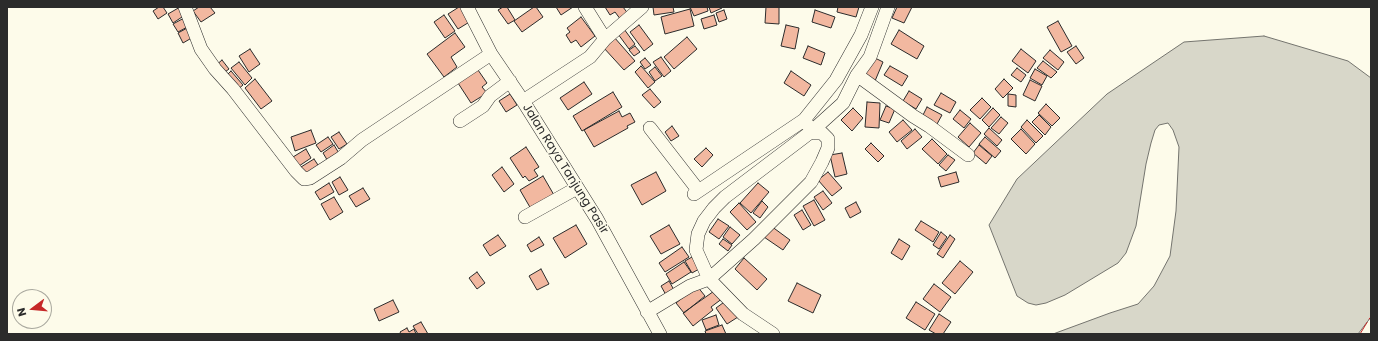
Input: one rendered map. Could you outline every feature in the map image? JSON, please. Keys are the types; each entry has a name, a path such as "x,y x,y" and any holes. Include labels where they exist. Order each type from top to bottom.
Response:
{"street":[{"path":"186,7 201,49 215,69 233,89 296,171 304,179 310,178 341,158 362,140 492,54"},
{"name":"Jalan Raya Tanjung Pasir","path":"467,7 492,54 597,219 660,334"},
{"path":"585,7 604,39"},
{"path":"523,102 590,57 604,39 642,7"},
{"path":"773,334 743,314 706,279 696,250 698,234 704,221 714,208 808,126 861,36 872,7"},
{"path":"650,128 696,192 808,126 843,103 857,75 870,57 888,7"},
{"path":"857,75 929,126 968,156"},
{"path":"460,121 483,106 490,96 510,81"},
{"path":"647,312 690,286 706,279 754,239 811,182 828,148 828,139 822,133 814,133 808,126"},
{"path":"525,217 577,188"}],"shaded area":[{"path":"1264,36 1348,61 1371,78 1371,317 1358,334 1053,334 1138,304 1154,286 1170,256 1176,211 1179,147 1173,130 1168,123 1159,125 1155,130 1146,164 1136,226 1126,253 1118,263 1065,295 1046,303 1036,305 1028,303 1017,296 989,225 1017,179 1107,94 1184,42"}],"building":[{"path":"159,7 163,7 167,13 158,19 153,11"},
{"path":"180,7 185,15 173,23 168,14"},
{"path":"199,7 210,7 215,13 201,22 193,11"},
{"path":"459,7 462,7 471,21 458,29 448,14"},
{"path":"503,7 507,7 515,20 508,24 498,10"},
{"path":"536,7 543,17 522,32 514,21"},
{"path":"556,7 573,7 561,15"},
{"path":"605,7 623,7 629,15 621,20 615,12 610,15"},
{"path":"653,7 673,7 674,12 654,15"},
{"path":"690,7 707,7 708,11 694,16"},
{"path":"709,7 722,7 722,8 711,13"},
{"path":"766,7 779,7 779,24 765,23"},
{"path":"838,7 859,7 856,17 837,12"},
{"path":"897,7 912,7 904,23 892,18"},
{"path":"690,9 694,26 665,34 661,17"},
{"path":"724,10 727,19 719,22 716,13"},
{"path":"815,10 835,17 831,28 812,22"},
{"path":"444,15 455,31 445,38 434,22"},
{"path":"714,15 717,25 704,29 701,19"},
{"path":"186,17 191,25 178,32 173,24"},
{"path":"581,17 595,36 581,47 576,40 571,43 566,35 570,32 567,28"},
{"path":"1058,21 1072,46 1061,52 1047,27"},
{"path":"639,25 653,44 644,51 630,32"},
{"path":"786,25 799,28 795,49 781,46"},
{"path":"189,27 195,36 183,43 178,33"},
{"path":"624,29 635,44 629,49 618,34"},
{"path":"899,30 924,46 917,59 891,44"},
{"path":"455,33 465,47 451,57 457,67 444,77 427,54"},
{"path":"614,37 635,61 624,70 603,47"},
{"path":"687,37 697,49 674,69 664,57"},
{"path":"635,46 640,52 634,56 629,50"},
{"path":"808,46 825,53 821,65 803,58"},
{"path":"1076,46 1084,58 1076,64 1067,52"},
{"path":"250,49 260,64 249,72 239,56"},
{"path":"1021,49 1036,61 1028,73 1012,61"},
{"path":"1050,50 1064,62 1058,70 1043,58"},
{"path":"661,57 671,71 664,77 653,62"},
{"path":"873,57 883,62 875,81 864,76"},
{"path":"645,58 651,65 645,69 640,62"},
{"path":"222,60 229,69 221,75 214,67"},
{"path":"1043,61 1057,72 1051,78 1037,68"},
{"path":"239,62 252,78 245,85 231,68"},
{"path":"641,66 655,82 648,88 635,72"},
{"path":"890,66 908,76 902,86 884,75"},
{"path":"655,67 662,76 655,81 649,72"},
{"path":"1017,68 1026,75 1021,82 1011,75"},
{"path":"1035,69 1047,76 1042,85 1030,78"},
{"path":"478,70 487,83 482,87 487,93 471,103 458,83"},
{"path":"231,71 243,85 237,90 225,77"},
{"path":"791,71 811,85 804,96 784,83"},
{"path":"255,79 272,101 261,109 245,88"},
{"path":"1004,79 1013,88 1003,98 995,89"},
{"path":"1030,80 1042,86 1035,101 1023,95"},
{"path":"584,82 592,94 568,110 560,98"},
{"path":"650,89 661,102 654,108 642,95"},
{"path":"909,91 922,99 916,109 903,101"},
{"path":"613,92 622,107 582,131 573,116"},
{"path":"941,93 956,102 950,113 934,105"},
{"path":"510,94 517,105 506,112 499,101"},
{"path":"1008,94 1016,95 1016,107 1008,106"},
{"path":"982,98 991,107 980,119 970,110"},
{"path":"867,102 880,103 879,128 865,127"},
{"path":"1046,104 1060,118 1052,126 1038,113"},
{"path":"886,106 895,109 889,123 880,120"},
{"path":"927,107 942,115 937,124 922,117"},
{"path":"853,108 863,118 852,131 841,120"},
{"path":"993,108 1000,115 989,127 982,120"},
{"path":"960,110 971,119 964,128 953,119"},
{"path":"619,111 622,117 630,113 635,122 627,126 628,128 594,147 584,130"},
{"path":"1039,115 1051,127 1045,135 1032,122"},
{"path":"1001,117 1008,123 999,134 991,128"},
{"path":"903,120 912,130 897,142 889,132"},
{"path":"1027,120 1043,136 1036,143 1021,127"},
{"path":"970,123 981,133 969,147 958,137"},
{"path":"672,126 679,136 671,141 665,132"},
{"path":"989,128 1002,140 997,146 984,134"},
{"path":"915,129 922,137 907,149 901,141"},
{"path":"1021,129 1035,144 1026,154 1011,139"},
{"path":"311,130 316,143 295,151 291,137"},
{"path":"339,132 347,144 339,149 331,137"},
{"path":"328,137 333,144 321,152 316,145"},
{"path":"985,137 1001,151 995,158 979,144"},
{"path":"932,139 947,154 938,164 922,149"},
{"path":"871,143 884,156 878,162 865,149"},
{"path":"334,145 340,155 329,163 323,153"},
{"path":"979,145 992,156 986,164 973,153"},
{"path":"526,147 539,167 534,170 538,176 529,181 525,176 523,178 510,158"},
{"path":"706,148 713,155 702,167 694,159"},
{"path":"306,149 311,158 299,166 293,157"},
{"path":"842,153 847,174 835,177 830,155"},
{"path":"948,155 955,160 946,171 939,165"},
{"path":"314,159 320,168 307,177 301,167"},
{"path":"502,167 514,184 504,192 492,175"},
{"path":"656,172 666,191 642,205 631,185"},
{"path":"828,172 842,188 832,196 818,180"},
{"path":"956,172 959,182 941,187 938,177"},
{"path":"543,176 554,195 531,209 520,190"},
{"path":"340,177 348,190 339,195 332,182"},
{"path":"329,183 334,192 320,200 315,192"},
{"path":"758,183 769,192 751,213 740,203"},
{"path":"363,188 370,199 356,207 349,196"},
{"path":"823,191 832,203 823,210 814,197"},
{"path":"334,197 343,212 330,220 321,204"},
{"path":"814,200 825,220 814,226 803,206"},
{"path":"762,201 768,207 760,218 753,213"},
{"path":"856,202 861,212 850,218 845,208"},
{"path":"739,203 756,222 747,230 730,212"},
{"path":"802,210 811,225 803,230 794,215"},
{"path":"718,219 729,226 719,239 709,232"},
{"path":"921,221 939,232 933,242 915,230"},
{"path":"576,225 587,244 565,258 553,238"},
{"path":"669,225 680,244 661,254 650,236"},
{"path":"771,226 790,240 783,250 764,237"},
{"path":"730,227 740,235 732,244 723,237"},
{"path":"941,232 947,237 939,249 933,245"},
{"path":"498,235 506,246 490,256 483,245"},
{"path":"950,235 955,239 943,258 937,254"},
{"path":"539,237 544,245 531,252 527,245"},
{"path":"723,239 732,245 728,251 719,244"},
{"path":"899,239 910,246 902,260 891,253"},
{"path":"682,247 689,257 665,272 659,263"},
{"path":"692,257 699,269 692,273 685,261"},
{"path":"744,258 767,279 757,290 735,269"},
{"path":"960,261 973,272 955,294 942,283"},
{"path":"684,262 691,272 672,284 666,274"},
{"path":"541,269 549,284 537,290 529,276"},
{"path":"477,272 485,283 477,289 469,278"},
{"path":"669,281 674,290 666,295 661,286"},
{"path":"797,283 821,295 813,313 788,301"},
{"path":"934,284 951,297 940,312 923,299"},
{"path":"697,286 705,296 684,313 676,303"},
{"path":"717,289 723,298 711,307 713,310 693,326 683,313"},
{"path":"393,300 399,312 379,321 374,309"},
{"path":"727,300 738,317 727,324 716,308"},
{"path":"916,302 935,314 925,330 906,318"},
{"path":"939,314 951,322 943,334 936,334 929,330"},
{"path":"716,315 719,325 706,330 702,320"},
{"path":"421,322 428,334 418,334 413,326"},
{"path":"722,325 726,334 706,334 705,331"},
{"path":"407,328 409,332 414,329 416,334 401,334 400,332"}],"power":[{"path":"1360,334 1371,316"}]}
